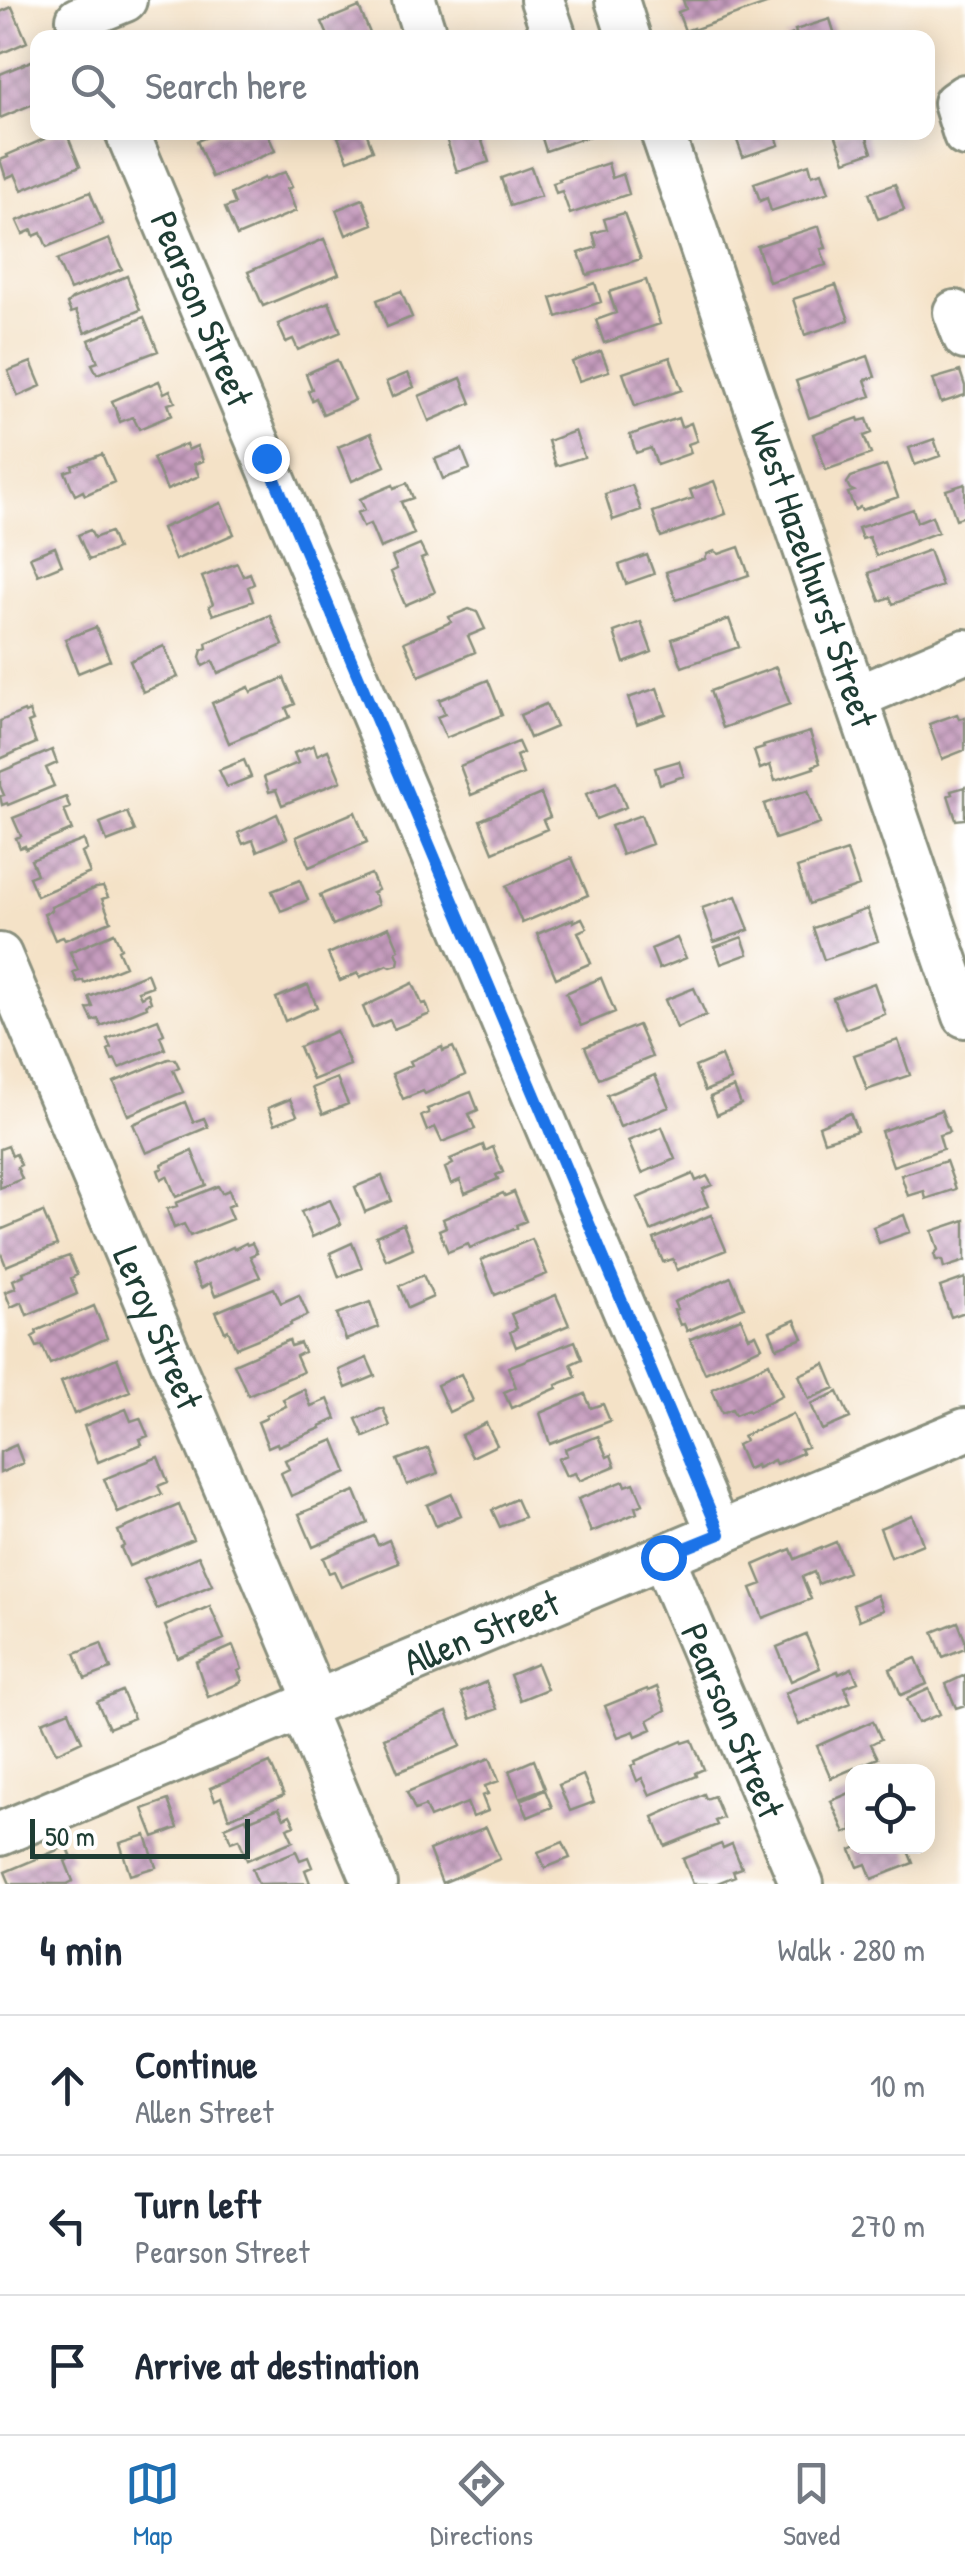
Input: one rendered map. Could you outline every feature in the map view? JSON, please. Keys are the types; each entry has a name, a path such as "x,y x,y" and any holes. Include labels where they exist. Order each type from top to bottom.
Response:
{"street":[{"path":"78,19 125,0"},
{"path":"414,0 423,30"},
{"path":"542,0 552,30"},
{"path":"617,0 627,30"},
{"path":"965,96 954,103 965,135"},
{"name":"Pearson Street","path":"130,140 720,1534"},
{"name":"West Hazelhurst Street","path":"665,140 965,1016"},
{"path":"856,697 965,651"},
{"name":"Leroy Street","path":"0,955 308,1704 374,1884"},
{"name":"Allen Street","path":"0,1834 965,1430"},
{"name":"Pearson Street","path":"663,1557 802,1884"}],"building":[{"path":"683,0 769,3 693,30 685,30 678,12 686,9"},
{"path":"12,7 27,42 0,54 0,12"},
{"path":"359,7 369,30 326,30 322,22"},
{"path":"830,19 833,30 795,30"},
{"path":"30,62 30,105 0,118 0,74"},
{"path":"42,140 69,140 80,166 22,190 15,174 6,178 0,160"},
{"path":"270,140 275,151 212,177 197,141"},
{"path":"339,140 369,140 373,150 348,160"},
{"path":"482,140 489,162 457,172 447,141"},
{"path":"543,140 578,140 546,151"},
{"path":"737,140 777,140 779,145 743,157"},
{"path":"837,140 868,140 872,152 845,161"},
{"path":"608,163 612,178 623,174 629,194 570,214 562,191 556,193 553,183"},
{"path":"809,164 812,175 822,172 829,192 771,211 767,198 760,201 754,183"},
{"path":"531,167 541,196 510,206 501,178"},
{"path":"285,172 296,211 237,236 225,208 235,204 231,194"},
{"path":"895,184 904,210 878,219 869,193"},
{"path":"90,192 103,224 47,247 41,233 34,236 32,230 23,234 17,221"},
{"path":"363,199 373,224 346,235 336,210"},
{"path":"624,213 641,259 587,275 579,253 597,247 593,233 607,229 604,219"},
{"path":"819,226 826,248 821,249 826,265 769,282 757,246"},
{"path":"109,239 122,269 70,290 57,260"},
{"path":"324,239 339,274 263,306 248,272"},
{"path":"127,276 140,310 85,333 76,311 71,313 67,304"},
{"path":"646,280 660,324 604,343 596,320 616,313 609,292"},
{"path":"595,283 601,302 557,317 551,298"},
{"path":"836,285 849,320 805,335 793,299"},
{"path":"401,291 412,317 387,327 377,300"},
{"path":"329,302 341,332 298,350 293,339 286,342 278,324"},
{"path":"144,317 158,351 97,374 92,364 98,362 89,340"},
{"path":"601,351 609,371 579,381 572,362"},
{"path":"868,356 875,377 865,380 871,396 809,418 796,381"},
{"path":"670,357 682,390 635,406 623,373"},
{"path":"337,360 355,400 323,414 308,391 312,389 306,374"},
{"path":"31,362 41,386 18,396 8,371"},
{"path":"960,371 965,395 941,403 933,379"},
{"path":"408,373 414,387 392,397 386,382"},
{"path":"461,378 471,403 429,421 419,396"},
{"path":"159,381 164,393 170,390 175,402 168,404 172,415 139,429 133,417 120,422 112,401"},
{"path":"678,418 681,427 691,423 697,441 688,444 691,453 657,465 651,448 636,453 630,435"},
{"path":"858,418 867,419 872,433 864,436 871,454 826,470 813,434"},
{"path":"575,431 584,457 556,466 548,441"},
{"path":"371,433 385,466 352,481 338,447"},
{"path":"934,439 940,456 915,465 909,448"},
{"path":"186,444 188,450 197,446 203,461 194,464 199,476 167,490 153,458"},
{"path":"462,449 470,469 443,479 435,459"},
{"path":"102,454 114,482 85,495 83,491 75,495 65,472"},
{"path":"886,465 898,497 855,510 848,493 854,491 847,483 851,477"},
{"path":"714,481 726,514 661,537 653,512 693,498 690,490"},
{"path":"407,483 413,498 401,502 414,534 380,548 370,524 363,527 357,513 365,510 360,499"},
{"path":"965,484 965,516 956,519 946,490"},
{"path":"632,485 641,510 613,520 605,494"},
{"path":"221,503 234,534 175,560 162,528"},
{"path":"913,509 917,522 932,516 938,532 876,556 869,537 862,539 858,528"},
{"path":"90,530 94,538 110,532 117,549 89,560 78,535"},
{"path":"420,545 426,557 421,559 435,592 405,605 391,572 397,569 392,557"},
{"path":"55,547 62,565 38,575 30,557"},
{"path":"739,547 749,575 676,600 666,572 705,559 715,551 719,554"},
{"path":"929,550 942,586 893,604 890,597 880,601 869,573"},
{"path":"647,555 654,574 626,584 619,565"},
{"path":"237,563 243,576 250,573 254,584 248,587 253,601 213,615 209,606 213,604 202,577"},
{"path":"469,609 477,612 485,629 468,636 475,652 419,676 404,642 451,622 449,617"},
{"path":"270,615 283,645 218,673 213,661 203,666 200,657 206,643"},
{"path":"729,619 739,647 682,667 672,639"},
{"path":"641,622 652,652 624,663 614,632"},
{"path":"96,627 110,660 78,673 65,639"},
{"path":"164,646 178,677 143,692 130,661"},
{"path":"776,667 790,704 723,728 710,691"},
{"path":"284,678 295,704 286,708 290,717 229,743 212,703"},
{"path":"488,680 502,715 446,738 437,717 445,714 439,700"},
{"path":"657,688 666,714 637,724 628,698"},
{"path":"546,704 556,727 530,738 520,715"},
{"path":"29,711 33,721 28,723 36,743 0,759 0,721"},
{"path":"957,714 959,719 965,717 965,750 942,759 929,724"},
{"path":"810,732 820,763 814,768 775,781 770,765 760,769 754,751"},
{"path":"518,742 523,753 516,756 523,774 471,795 460,766"},
{"path":"314,745 317,755 328,750 341,781 282,805 276,790 269,792 264,777 298,763 294,753"},
{"path":"52,750 57,763 46,768 54,786 2,805 0,772"},
{"path":"244,760 251,777 227,787 219,770"},
{"path":"679,761 684,776 660,784 655,768"},
{"path":"616,782 626,807 596,819 586,794"},
{"path":"965,787 965,819 956,820 948,795"},
{"path":"808,790 820,824 775,839 764,804"},
{"path":"541,794 550,817 543,820 547,829 493,852 480,820"},
{"path":"66,797 70,808 64,810 72,830 20,848 16,838 21,836 13,818"},
{"path":"127,812 135,831 107,842 100,823"},
{"path":"355,812 367,842 309,867 296,837"},
{"path":"277,814 287,838 257,851 253,840 243,844 238,833"},
{"path":"641,815 652,844 622,855 611,826"},
{"path":"84,840 87,850 82,853 90,873 37,896 29,877 37,874 31,860"},
{"path":"847,851 859,886 809,904 797,868"},
{"path":"572,858 588,895 522,923 506,886"},
{"path":"371,874 378,890 372,893 378,905 333,925 320,895"},
{"path":"300,880 308,900 281,911 272,891"},
{"path":"103,887 108,897 102,899 111,921 65,940 55,940 44,914 51,907"},
{"path":"736,896 749,930 714,942 702,908"},
{"path":"867,909 878,941 824,960 813,928"},
{"path":"582,918 587,928 578,932 591,963 556,978 537,934"},
{"path":"389,927 399,950 398,965 340,981 328,954"},
{"path":"114,933 125,966 84,983 77,982 73,972 78,970 70,952"},
{"path":"742,937 748,954 721,964 715,947"},
{"path":"677,938 686,958 659,969 651,949"},
{"path":"147,973 152,986 138,991 141,997 148,993 151,1002 147,1007 101,1026 98,1019 93,1021 87,1009 93,1007 89,997"},
{"path":"601,978 615,1012 581,1026 566,993"},
{"path":"413,983 430,1014 394,1029 390,1020 372,1028 363,1007"},
{"path":"874,983 885,1014 845,1029 833,998"},
{"path":"308,985 317,1007 285,1021 276,998"},
{"path":"694,988 706,1015 677,1028 665,1000"},
{"path":"158,1019 165,1049 119,1068 112,1060 107,1039"},
{"path":"638,1025 652,1057 599,1079 585,1047"},
{"path":"336,1031 350,1065 313,1080 299,1047"},
{"path":"898,1040 910,1075 867,1090 854,1055"},
{"path":"442,1047 443,1051 453,1047 465,1075 425,1094 423,1091 403,1099 392,1074"},
{"path":"721,1056 731,1080 705,1091 695,1067"},
{"path":"175,1059 179,1067 173,1070 183,1092 128,1115 114,1082"},
{"path":"655,1075 669,1107 620,1127 607,1095"},
{"path":"337,1078 348,1104 323,1114 312,1088"},
{"path":"734,1087 741,1104 717,1115 710,1097"},
{"path":"471,1092 478,1110 469,1114 475,1129 442,1142 435,1127 427,1131 421,1116 429,1113 427,1109"},
{"path":"290,1099 297,1115 275,1124 268,1108"},
{"path":"185,1102 193,1122 204,1118 208,1127 146,1153 133,1124"},
{"path":"941,1110 949,1132 939,1135 943,1149 893,1166 881,1131"},
{"path":"850,1113 857,1131 824,1141 819,1126"},
{"path":"662,1127 675,1159 642,1173 628,1141"},
{"path":"483,1145 485,1151 493,1147 503,1172 496,1175 498,1179 465,1193 460,1180 451,1184 445,1168 453,1164 450,1159"},
{"path":"8,1146 21,1165 17,1167 22,1179 0,1188 0,1149"},
{"path":"192,1151 206,1185 176,1197 167,1176 161,1179 158,1170 163,1168 162,1164"},
{"path":"946,1161 956,1189 926,1199 924,1191 908,1196 901,1175"},
{"path":"693,1174 696,1181 707,1176 712,1185 702,1192 708,1206 651,1231 637,1198"},
{"path":"382,1176 392,1201 365,1212 355,1187"},
{"path":"218,1186 222,1193 229,1190 234,1204 227,1207 232,1219 190,1236 184,1224 174,1228 167,1209"},
{"path":"514,1192 526,1221 470,1248 468,1244 448,1252 439,1230 446,1227 443,1219"},
{"path":"330,1200 341,1224 312,1237 301,1212"},
{"path":"43,1212 57,1245 6,1266 0,1251 0,1230"},
{"path":"711,1215 726,1250 677,1270 673,1259 663,1262 654,1239"},
{"path":"904,1215 910,1232 879,1243 873,1227"},
{"path":"965,1220 965,1261 944,1268 942,1260 936,1260 934,1254 938,1250 932,1231"},
{"path":"403,1224 413,1248 386,1260 376,1236"},
{"path":"532,1239 547,1274 495,1295 481,1260"},
{"path":"252,1243 257,1253 250,1256 260,1277 215,1296 210,1283 201,1288 191,1266"},
{"path":"352,1243 362,1268 339,1277 330,1253"},
{"path":"69,1256 77,1275 71,1278 77,1294 27,1315 22,1302 11,1307 5,1292 16,1288 13,1280 23,1272"},
{"path":"423,1275 433,1297 408,1308 399,1286"},
{"path":"731,1277 744,1307 687,1331 684,1324 680,1325 674,1302"},
{"path":"965,1278 965,1312 951,1317 940,1287"},
{"path":"274,1288 281,1303 299,1295 308,1315 236,1348 216,1312"},
{"path":"556,1295 569,1325 516,1347 510,1332 517,1328 511,1314"},
{"path":"370,1302 379,1327 346,1340 337,1314"},
{"path":"94,1306 107,1338 50,1364 42,1345 37,1347 32,1337 36,1331"},
{"path":"741,1318 749,1337 756,1334 762,1347 705,1373 690,1339"},
{"path":"795,1320 803,1338 777,1348 770,1331"},
{"path":"289,1340 291,1346 300,1343 304,1352 296,1356 303,1372 248,1395 234,1364"},
{"path":"575,1341 582,1359 571,1364 576,1377 511,1408 504,1392 516,1387 508,1367"},
{"path":"117,1358 130,1391 74,1414 61,1382"},
{"path":"367,1358 375,1376 346,1388 339,1370"},
{"path":"769,1363 782,1395 749,1412 735,1415 732,1409 722,1413 712,1389"},
{"path":"825,1364 835,1388 809,1399 799,1375"},
{"path":"461,1374 473,1401 449,1412 437,1385"},
{"path":"304,1389 311,1406 328,1399 336,1419 268,1447 258,1422 286,1406 283,1399"},
{"path":"838,1392 850,1418 822,1430 811,1404"},
{"path":"585,1394 591,1408 603,1404 610,1421 550,1444 540,1413"},
{"path":"383,1408 390,1426 364,1437 356,1419"},
{"path":"126,1409 131,1421 140,1418 148,1436 140,1439 142,1444 98,1462 84,1426"},
{"path":"793,1414 807,1447 800,1449 802,1453 776,1464 774,1460 747,1469 737,1445 745,1441 743,1436"},
{"path":"486,1423 497,1445 472,1457 461,1435"},
{"path":"598,1436 615,1466 579,1481 575,1473 566,1476 558,1459 567,1455 565,1449"},
{"path":"334,1440 347,1472 291,1496 281,1473 289,1469 285,1460"},
{"path":"16,1445 23,1463 0,1473 0,1452"},
{"path":"428,1448 438,1473 407,1485 397,1460"},
{"path":"158,1457 168,1482 158,1486 162,1494 118,1513 104,1479"},
{"path":"624,1481 626,1486 634,1483 643,1504 635,1507 637,1513 591,1532 578,1499"},
{"path":"355,1491 368,1523 313,1547 299,1514"},
{"path":"452,1494 461,1515 436,1526 427,1505"},
{"path":"516,1499 524,1517 500,1527 492,1510"},
{"path":"179,1505 193,1539 129,1566 118,1531"},
{"path":"912,1515 923,1544 891,1557 880,1528"},
{"path":"374,1536 378,1545 389,1540 399,1563 341,1587 323,1558"},
{"path":"836,1542 848,1572 818,1584 814,1572 802,1577 811,1599 763,1618 751,1588 762,1584 754,1565 791,1549 795,1559"},
{"path":"199,1556 212,1585 157,1609 144,1580"},
{"path":"877,1595 883,1610 859,1620 853,1605"},
{"path":"210,1606 224,1639 178,1658 165,1626"},
{"path":"958,1622 965,1648 943,1657 933,1632"},
{"path":"806,1635 820,1668 791,1681 777,1647"},
{"path":"101,1643 111,1669 85,1679 75,1653"},
{"path":"233,1646 242,1680 208,1697 196,1662"},
{"path":"916,1658 927,1684 901,1695 890,1669"},
{"path":"537,1664 547,1689 520,1700 510,1675"},
{"path":"852,1668 858,1682 845,1687 851,1703 799,1725 785,1693"},
{"path":"965,1675 965,1705 956,1708 946,1684"},
{"path":"486,1682 497,1709 471,1719 461,1693"},
{"path":"657,1687 666,1710 648,1720 652,1729 636,1736 634,1731 618,1737 605,1706"},
{"path":"929,1689 940,1714 918,1723 907,1699"},
{"path":"122,1691 134,1718 109,1728 97,1702"},
{"path":"69,1711 82,1741 56,1753 42,1722"},
{"path":"447,1712 461,1746 398,1772 384,1738"},
{"path":"873,1721 881,1739 871,1744 878,1758 864,1764 845,1764 845,1772 831,1778 817,1746"},
{"path":"692,1740 704,1769 650,1795 642,1778 637,1781 631,1766 635,1761"},
{"path":"490,1758 499,1781 485,1786 488,1794 482,1796 488,1811 473,1817 467,1803 430,1818 425,1806 415,1810 407,1792"},
{"path":"534,1760 545,1788 520,1798 509,1771"},
{"path":"270,1763 284,1795 229,1818 221,1797 215,1800 210,1788"},
{"path":"583,1775 594,1802 570,1811 559,1785"},
{"path":"545,1790 552,1807 528,1817 521,1800"},
{"path":"704,1794 706,1799 714,1796 723,1818 715,1821 717,1825 665,1846 653,1817"},
{"path":"845,1795 845,1833 831,1801"},
{"path":"168,1800 178,1828 154,1837 143,1809"},
{"path":"279,1808 284,1818 290,1815 295,1825 287,1828 293,1841 247,1860 239,1839 231,1842 225,1827"},
{"path":"486,1827 500,1859 442,1883 429,1850"},
{"path":"146,1835 156,1867 130,1875 120,1843"},
{"path":"563,1842 570,1858 545,1868 538,1852"},
{"path":"721,1844 723,1848 732,1844 742,1868 733,1871 735,1876 715,1884 693,1884 683,1859"},
{"path":"67,1846 72,1858 65,1861 73,1881 10,1884 5,1872"},
{"path":"296,1851 300,1860 308,1857 312,1867 305,1870 310,1883 258,1884 252,1869"},
{"path":"853,1854 909,1854 913,1863 872,1879 866,1864 858,1867"}],"route":[{"path":"266,458 720,1534 663,1557"}]}
